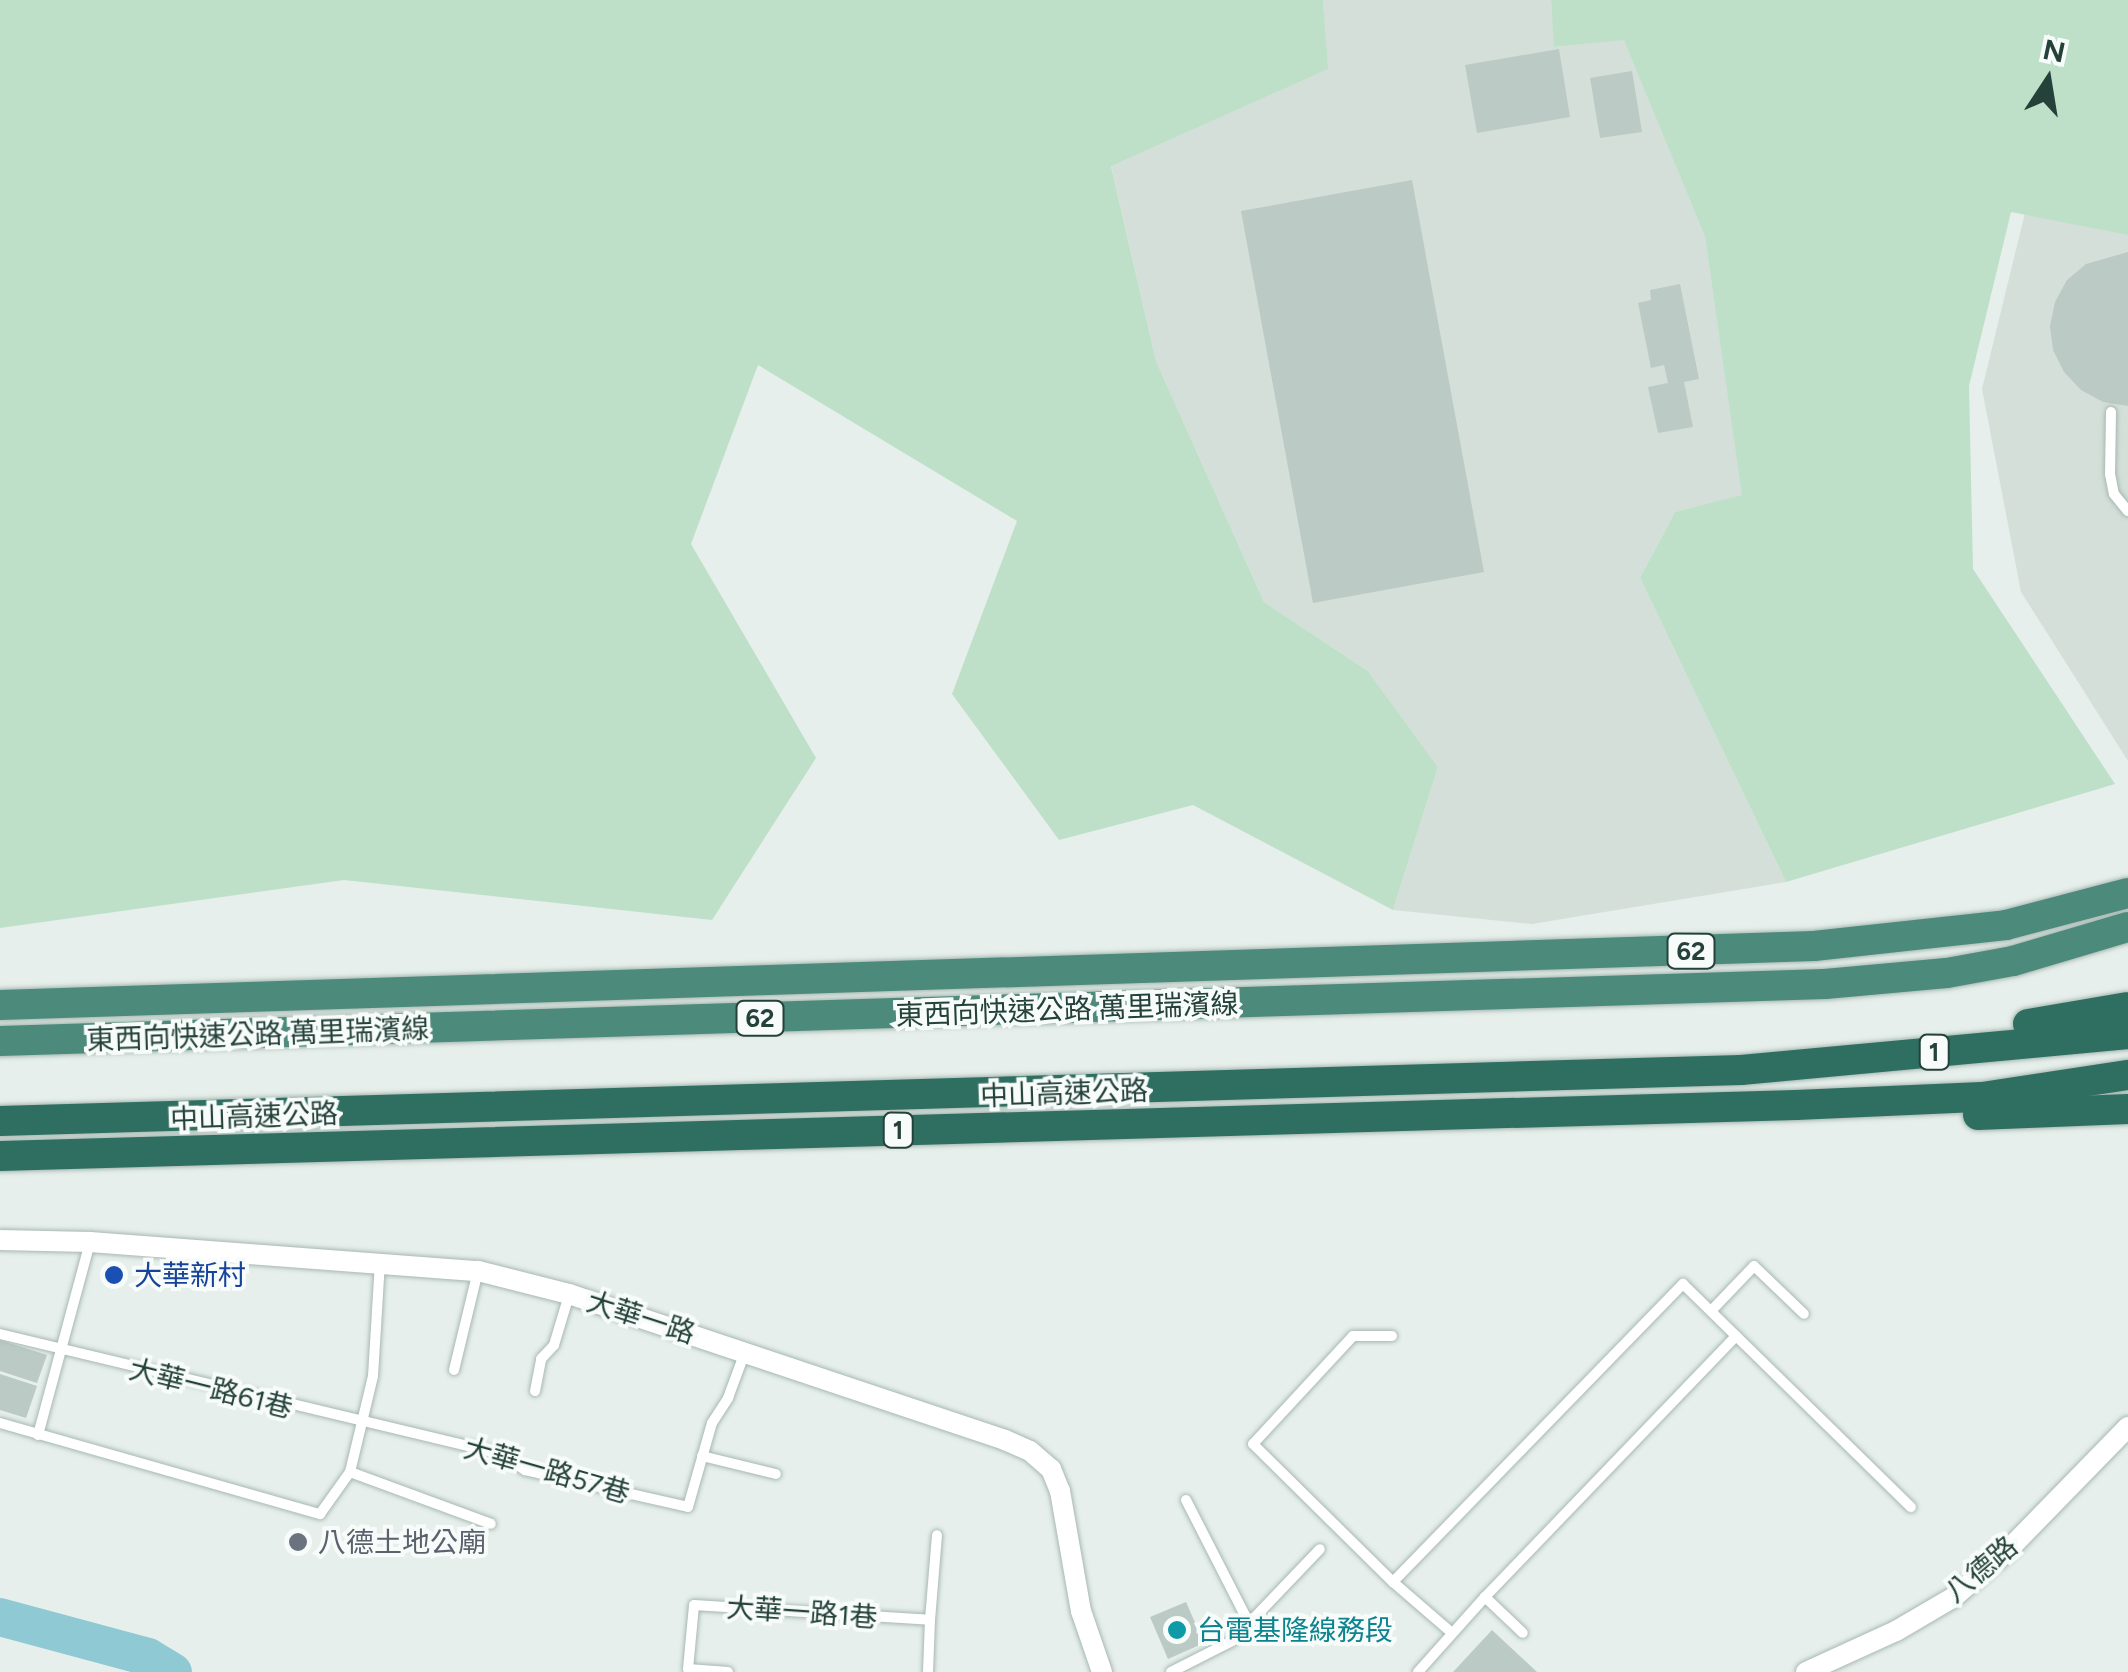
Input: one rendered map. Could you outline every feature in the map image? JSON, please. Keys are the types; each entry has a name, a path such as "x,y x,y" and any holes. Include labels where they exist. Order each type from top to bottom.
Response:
{"highway":[{"name":"東西向快速公路 萬里瑞濱線","path":"0,1006 1883,942 2006,925 2128,893"},
{"name":"東西向快速公路 萬里瑞濱線","path":"0,1042 1521,995 1901,979 2013,960 2128,928"},
{"path":"1741,1070 1850,1047 2074,1018 2128,1006"},
{"name":"中山高速公路","path":"0,1121 1741,1070 2128,1034"},
{"name":"中山高速公路","path":"0,1156 1796,1105 1982,1097 2128,1076"},
{"path":"1796,1105 1863,1119 2128,1109"}],"street":[{"name":"大華一路","path":"0,1240 380,1261 478,1272 569,1294 1005,1440 1030,1451 1051,1469 1067,1519 1081,1611 1102,1672"},
{"name":"八德路","path":"1806,1672 1896,1631 1954,1597 2006,1552 2128,1427"}],"lane":[{"path":"2111,412 2110,474 2114,494 2128,511"},
{"path":"38,1435 90,1242"},
{"path":"0,1423 320,1514 350,1472 372,1376 380,1261"},
{"path":"1711,1312 1754,1266 1804,1314"},
{"path":"454,1370 478,1272"},
{"path":"1394,1582 1682,1284 1911,1507"},
{"path":"534,1391 541,1359 554,1344 569,1294"},
{"name":"大華一路61巷","path":"0,1334 361,1424"},
{"path":"1392,1336 1353,1336 1254,1444 1452,1634"},
{"path":"1418,1672 1736,1336"},
{"name":"大華一路57巷","path":"361,1424 500,1454 525,1470 688,1507 712,1422 728,1398 746,1352"},
{"path":"702,1456 776,1474"},
{"path":"350,1472 491,1524"},
{"path":"1186,1500 1250,1623"},
{"path":"928,1672 937,1536"},
{"path":"1172,1672 1232,1642 1320,1549"},
{"path":"1485,1597 1522,1634"},
{"name":"大華一路1巷","path":"728,1672 688,1669 694,1605 930,1620"}],"shaded area":[{"path":"1323,0 1551,0 1555,47 1624,39 1705,237 1743,496 1675,512 1640,578 1786,882 1532,924 1393,910 1438,767 1368,671 1264,602 1156,361 1111,165 1327,69"},
{"path":"2128,0 2128,761 2021,592 1982,389 2034,176"}],"green space":[{"path":"0,0 1323,0 1328,69 1111,166 1156,361 1264,602 1368,671 1438,767 1393,910 1193,805 1059,840 952,694 1017,521 758,365 691,544 816,758 712,920 344,880 0,928"},
{"path":"1551,0 2128,0 2128,235 2011,212 1969,386 1973,569 2115,784 1786,882 1640,578 1675,512 1742,495 1705,237 1624,40 1554,47"}],"building":[{"path":"1559,49 1570,117 1477,133 1465,65"},
{"path":"1632,71 1642,132 1600,138 1590,78"},
{"path":"1412,180 1484,572 1313,603 1241,211"},
{"path":"2128,252 2128,406 2103,402 2081,390 2064,372 2053,350 2050,326 2055,302 2067,280 2086,264"},
{"path":"1680,284 1699,379 1684,382 1693,427 1658,433 1648,387 1668,383 1664,365 1651,368 1638,303 1651,300 1650,290"},
{"path":"0,1340 47,1355 37,1383 0,1371"},
{"path":"0,1374 37,1386 26,1418 0,1410"},
{"name":"台電基隆線務段","path":"1186,1602 1204,1643 1168,1659 1150,1617"},
{"path":"1492,1630 1537,1672 1453,1672"}],"waterway":[{"path":"0,1617 148,1657 173,1672"}],"place":[{"name":"大華新村","path":"114,1275"},
{"name":"八德土地公廟","path":"298,1542"},
{"name":"台電基隆線務段","path":"1177,1630"}]}
